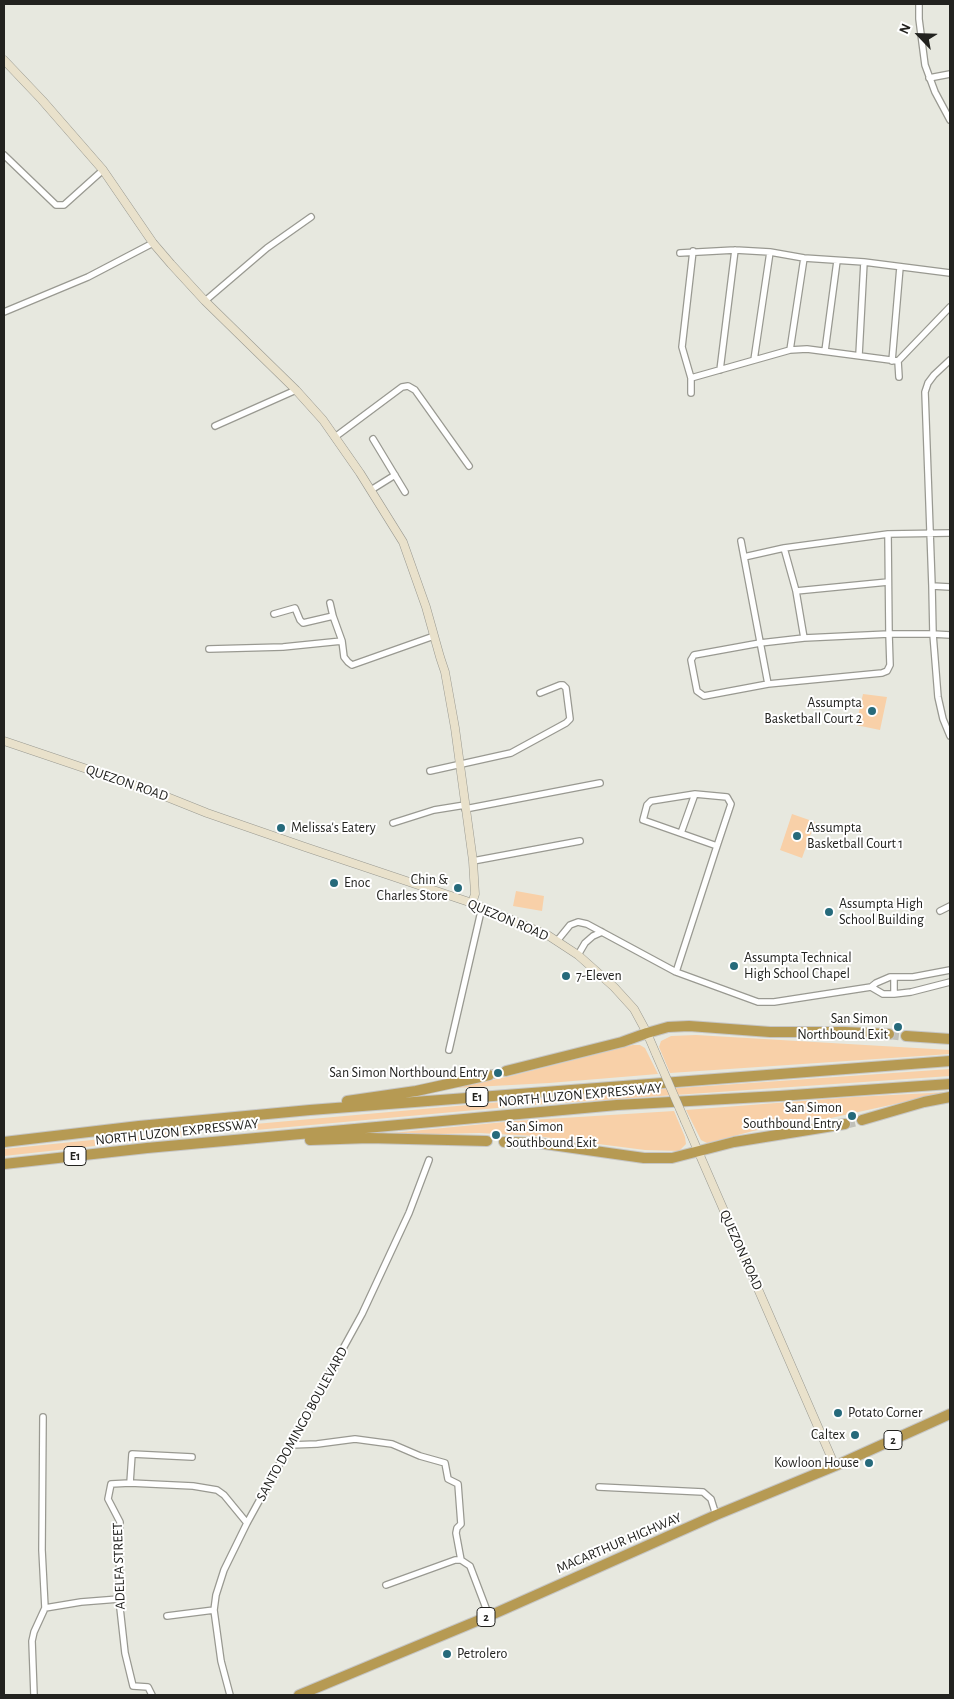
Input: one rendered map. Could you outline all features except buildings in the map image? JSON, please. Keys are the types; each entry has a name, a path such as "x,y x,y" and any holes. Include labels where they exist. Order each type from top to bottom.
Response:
{"highway":[{"path":"506,1071 622,1042 668,1027 689,1026 770,1032 889,1034"},
{"path":"906,1036 950,1039"},
{"name":"NORTH LUZON EXPRESSWAY","path":"4,1142 139,1126 310,1110 950,1061"},
{"path":"310,1110 328,1103 416,1091 489,1075"},
{"name":"NORTH LUZON EXPRESSWAY","path":"4,1164 147,1148 617,1105 950,1084"},
{"path":"862,1120 924,1102 950,1097"},
{"path":"504,1142 538,1144 644,1158 672,1158 734,1142 845,1124"},
{"path":"147,1148 172,1151 341,1138 487,1141"},
{"name":"MACARTHUR HIGHWAY","path":"299,1695 490,1616 716,1515 835,1466 950,1414"}],"main road":[{"path":"4,60 103,170 153,243 205,301 296,390 335,437 371,490 402,542 415,574 445,672 473,861 474,894 472,903"},
{"name":"QUEZON ROAD","path":"4,741 152,791 207,813 305,847 472,903 549,936 600,973 634,1009 647,1033 835,1466"}],"street":[{"path":"919,4 919,20 925,65 929,78 950,120"},
{"path":"929,78 950,74"},
{"path":"4,155 56,205 64,205 103,170"},
{"path":"205,301 267,248 311,217"},
{"path":"4,312 88,277 153,243"},
{"path":"720,370 735,250"},
{"path":"680,253 735,250 770,252 804,258 864,262 950,273"},
{"path":"691,393 691,378 682,347 693,251"},
{"path":"754,360 770,252"},
{"path":"790,350 804,258"},
{"path":"825,351 837,261"},
{"path":"859,355 864,262"},
{"path":"898,377 895,361 900,267"},
{"path":"895,361 950,307"},
{"path":"691,378 790,350 807,349 895,361"},
{"path":"950,360 934,375 928,383 925,392 933,634 938,697 950,736"},
{"path":"335,437 402,386 408,386 415,390 469,466"},
{"path":"215,426 296,390"},
{"path":"373,439 405,492"},
{"path":"371,490 395,475"},
{"path":"744,557 784,548 888,534 950,533"},
{"path":"888,534 888,582 889,634 890,665 887,671 768,684 704,696 696,692 691,660 694,655 760,643 804,638 889,634 950,635"},
{"path":"741,541 768,684"},
{"path":"784,548 796,591 804,638"},
{"path":"796,591 888,582"},
{"path":"932,586 950,587"},
{"path":"330,604 342,641 344,657 352,665 434,636"},
{"path":"274,614 295,608 303,623 333,616"},
{"path":"209,649 342,641"},
{"path":"430,770 511,753 566,724 570,719 566,688 560,685 540,692"},
{"path":"393,823 434,810 465,807 600,784"},
{"path":"681,833 695,794"},
{"path":"676,972 718,846 731,804 727,797 695,794 652,801 647,805 643,820 718,846"},
{"path":"473,861 580,841"},
{"path":"940,911 950,906"},
{"path":"449,1050 482,907"},
{"path":"557,941 574,922 587,924 676,972 758,1002 774,1002 871,987 883,979 927,975 950,970"},
{"path":"578,956 585,943 593,936 602,932"},
{"path":"927,975 931,987"},
{"path":"894,977 894,994"},
{"path":"871,987 883,994 894,994 950,982"},
{"name":"SANTO DOMINGO BOULEVARD","path":"230,1695 221,1661 214,1610 216,1595 224,1570 247,1523 362,1314 410,1213 429,1160"},
{"path":"34,1695 32,1640 45,1608 42,1550 43,1416"},
{"path":"291,1445 355,1439 392,1444 420,1456 445,1463 448,1479 458,1484 461,1524 457,1528 456,1533 461,1560"},
{"path":"130,1483 132,1454 192,1458"},
{"name":"ADELFA STREET","path":"152,1695 148,1687 133,1686 125,1652 119,1599 120,1522 108,1499 111,1484 198,1486 217,1490 224,1495 247,1523"},
{"path":"599,1486 703,1492 711,1500 716,1515"},
{"path":"386,1585 455,1560 461,1560 470,1566 490,1616"},
{"path":"45,1608 81,1602 119,1599"},
{"path":"167,1616 214,1610"}],"shaded area":[{"name":"Assumpta Basketball Court 2","path":"863,694 887,697 880,730 856,725"},
{"name":"Assumpta Basketball Court 1","path":"792,814 815,822 802,858 780,850"},
{"path":"516,891 544,896 542,911 513,906"},
{"path":"696,1035 950,1050 950,1054 670,1073 659,1047 661,1041 671,1036"},
{"path":"633,1045 640,1045 645,1048 658,1074 455,1088 511,1076"},
{"path":"950,1069 950,1076 530,1105 251,1129 251,1126 255,1124 580,1095"},
{"path":"950,1092 831,1118 753,1131 707,1143 701,1140 686,1110 854,1097"},
{"path":"674,1111 686,1144 679,1151 645,1150 536,1136 479,1133 401,1135 392,1133 515,1121"},
{"path":"190,1130 194,1132 194,1135 4,1156 4,1149"}],"tunnel":[{"path":"889,1034 906,1036"},
{"path":"489,1075 506,1071"},
{"path":"845,1124 862,1120"}],"place":[{"name":"Assumpta Basketball Court 2","path":"872,711"},
{"name":"Melissa's Eatery","path":"281,828"},
{"name":"Assumpta Basketball Court 1","path":"797,836"},
{"name":"Enoc","path":"334,883"},
{"name":"Chin & Charles Store","path":"458,888"},
{"name":"Assumpta High School Building","path":"829,912"},
{"name":"Assumpta Technical High School Chapel","path":"734,966"},
{"name":"7-Eleven","path":"566,976"},
{"name":"San Simon Northbound Exit","path":"898,1027"},
{"name":"San Simon Northbound Entry","path":"498,1073"},
{"name":"San Simon Southbound Entry","path":"852,1116"},
{"name":"San Simon Southbound Exit","path":"496,1135"},
{"name":"Potato Corner","path":"838,1413"},
{"name":"Caltex","path":"855,1435"},
{"name":"Kowloon House","path":"869,1463"},
{"name":"Petrolero","path":"447,1654"}]}
